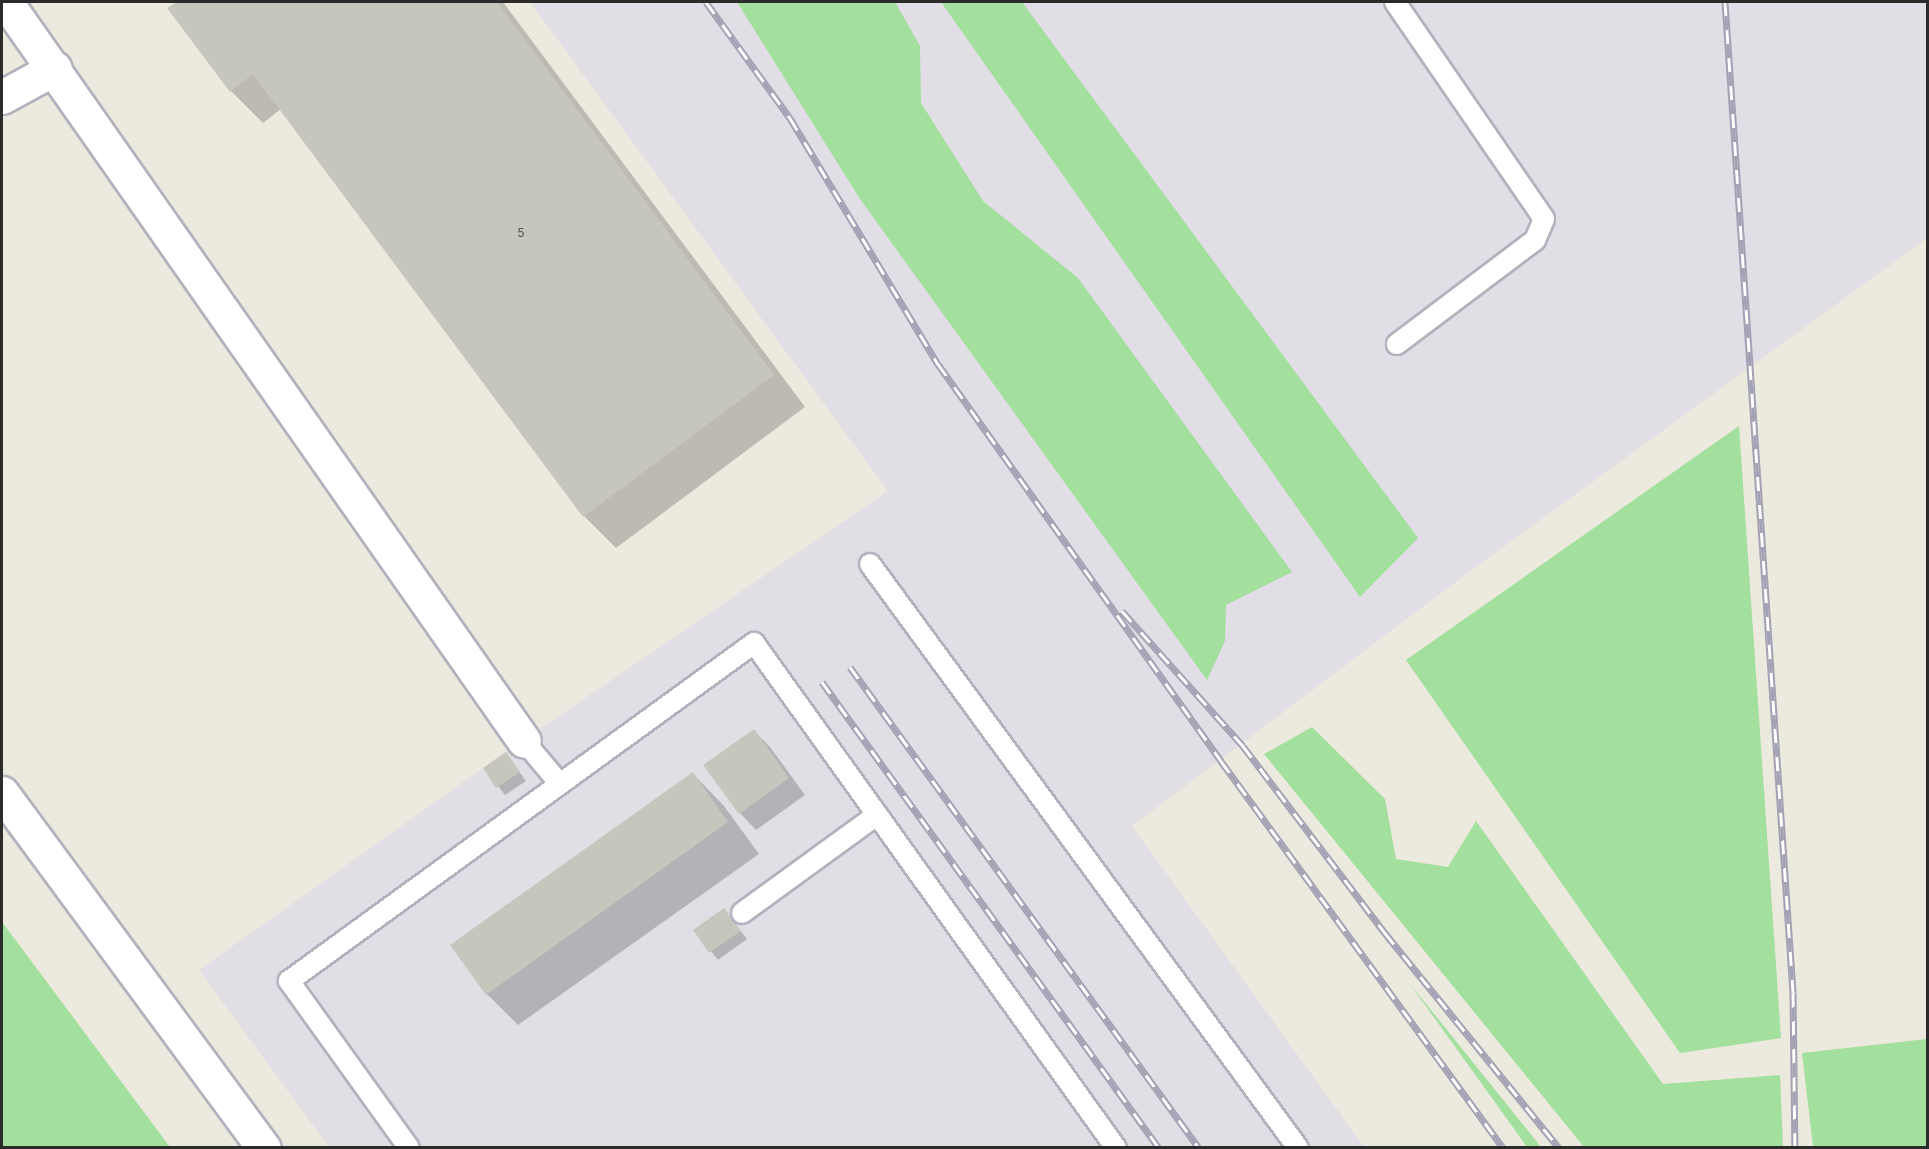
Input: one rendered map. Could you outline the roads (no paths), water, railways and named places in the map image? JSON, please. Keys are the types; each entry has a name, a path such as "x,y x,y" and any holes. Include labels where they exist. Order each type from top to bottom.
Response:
{"street":[{"path":"6,2 55,68 524,741"},
{"path":"2,97 55,68"},
{"path":"2,793 264,1148"}],"lane":[{"path":"1395,2 1544,219 1535,240 1397,344"},
{"path":"870,564 1298,1148"},
{"path":"410,1148 289,981 754,643 1116,1148"},
{"path":"524,741 560,784"},
{"path":"742,913 877,815"}],"railway":[{"path":"706,2 790,118 938,364 1221,761 1503,1148"},
{"path":"1725,2 1793,993 1795,1148"},
{"path":"1122,611 1243,746 1385,933 1559,1148"},
{"path":"850,667 1199,1148"},
{"path":"822,682 1159,1148"}]}
